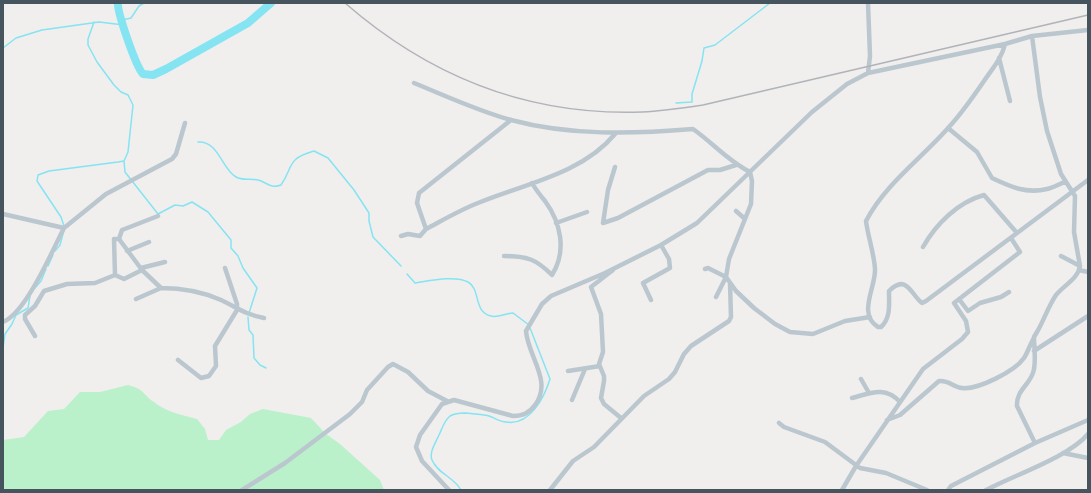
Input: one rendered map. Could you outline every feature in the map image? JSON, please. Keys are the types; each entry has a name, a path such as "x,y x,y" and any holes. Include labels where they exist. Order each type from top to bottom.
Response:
{"street":[{"path":"868,3 870,56 868,72"},
{"path":"449,490 422,461 416,447 420,435 442,404 447,401 454,400 514,416 520,416 527,413 536,404 542,387 540,371 532,357 526,331 542,304 551,296 661,245 697,223 812,112 847,84 868,72 1001,45 1032,36 1088,30"},
{"path":"1032,36 1040,96 1056,161 1065,182 1073,192 1076,203 1074,232 1080,268"},
{"path":"1001,45 999,58 1010,101"},
{"path":"999,58 976,93 948,128 883,197 866,221 875,271 869,298 870,317 875,325 881,327 886,321 889,312 889,291 891,288 900,284 906,285 913,290 919,301 924,302 1088,181"},
{"path":"414,84 512,120 542,126 615,134 693,129 736,165 750,172"},
{"path":"426,229 418,203 419,193 512,120"},
{"path":"3,322 18,310 27,297 64,228 106,194 130,182 174,156 185,123"},
{"path":"948,128 977,152 992,178 1009,184 1018,190 1024,191 1047,189 1065,182"},
{"path":"401,236 408,234 420,236 426,229 477,203 532,183 578,163 597,151 615,134"},
{"path":"615,167 608,190 603,223 625,215 708,170 720,170 736,165"},
{"path":"716,297 726,277 729,259 753,196 750,172"},
{"path":"504,256 533,259 540,263 552,275 562,249 553,214 532,183"},
{"path":"923,247 929,237 946,217 959,207 984,195 1017,233"},
{"path":"736,211 745,219"},
{"path":"556,223 587,212"},
{"path":"3,214 64,228"},
{"path":"115,275 114,239 118,239 122,230 158,216"},
{"path":"842,490 856,466 923,369 962,340 968,332 966,322 954,302 1020,252 1010,238"},
{"path":"118,239 142,269 161,288"},
{"path":"127,251 149,242"},
{"path":"651,300 644,283 669,270 671,264 661,245"},
{"path":"1061,256 1088,272"},
{"path":"34,336 25,319 25,315 44,291 67,284 91,284 115,275 124,279 142,269 165,262"},
{"path":"616,267 607,276 591,287 601,314 603,352 600,366 604,376 601,398 604,404 621,418"},
{"path":"178,360 201,378 210,376 216,366 215,346 237,310 237,304 225,268"},
{"path":"705,270 708,268 726,277 754,308 775,324 790,332 809,335 853,319 870,317"},
{"path":"887,420 900,415 939,381 949,381 962,388 971,388 1003,375 1024,359 1057,294 1080,268"},
{"path":"550,490 573,461 594,447 644,396 669,379 675,372 684,354 691,346 729,322 731,317 730,283"},
{"path":"136,299 161,288 175,288 220,300 237,310 264,318"},
{"path":"959,299 968,312 980,303 1001,298 1008,292"},
{"path":"1034,351 1088,316"},
{"path":"1034,337 1034,369 1031,378 1019,392 1017,406 1036,442"},
{"path":"242,490 285,462 350,414 362,402 367,390 388,367 393,364 408,372 428,391 447,401"},
{"path":"568,371 600,366"},
{"path":"572,400 585,369"},
{"path":"861,379 869,393"},
{"path":"852,398 869,393 889,392 900,402"},
{"path":"948,490 951,486 1036,442 1088,420"},
{"path":"779,423 784,427 825,442 856,466 886,473 921,489 927,490"},
{"path":"986,490 1064,453 1082,441 1088,434"},
{"path":"1064,453 1088,458"}],"green space":[{"path":"128,385 141,390 150,399 174,413 197,419 205,429 208,440 219,440 226,430 241,422 250,414 263,409 311,418 324,432 283,462 238,490 3,490 3,440 24,437 48,411 64,409 80,392 100,392"},
{"path":"326,434 340,444 380,480 384,490 246,490"}],"waterway":[{"path":"118,3 124,28 140,69 143,74 153,75 248,23 271,3"},
{"path":"122,20 131,18 139,6 144,3"},
{"path":"676,103 692,102 692,94 702,61 704,48 715,45 770,3"},
{"path":"64,226 61,217 37,181 38,175 49,171 124,161 128,152 133,105 128,95 121,92 114,85 97,62 88,45 88,39 94,22"},
{"path":"3,48 16,38 42,30 99,22 124,25"},
{"path":"198,142 211,146 231,173 236,177 241,179 258,180 274,186 281,185 292,164 299,157 314,151 328,158 354,190 369,213 369,221 373,237 401,266"},
{"path":"124,161 125,172 158,214 175,205 183,206 192,202 208,212 231,240 231,248 238,256 243,268 257,288 249,313"},
{"path":"55,251 60,245 64,230"},
{"path":"48,266 53,255"},
{"path":"35,288 41,281 46,269"},
{"path":"407,274 415,283 449,279 468,282 475,290 479,305 485,314 499,316 513,313 529,325"},
{"path":"3,348 5,334 16,315 28,308 30,296"},
{"path":"248,317 249,330 253,335 254,358 260,365 266,368"},
{"path":"461,490 435,465 431,457 434,446 446,421 454,414 480,414 504,422 515,422 522,420 535,409 540,402 550,379 530,328"}],"railway":[{"path":"345,3 378,29 411,52 447,71 483,87 521,99 560,107 600,112 650,112 703,105 1088,15"}]}
